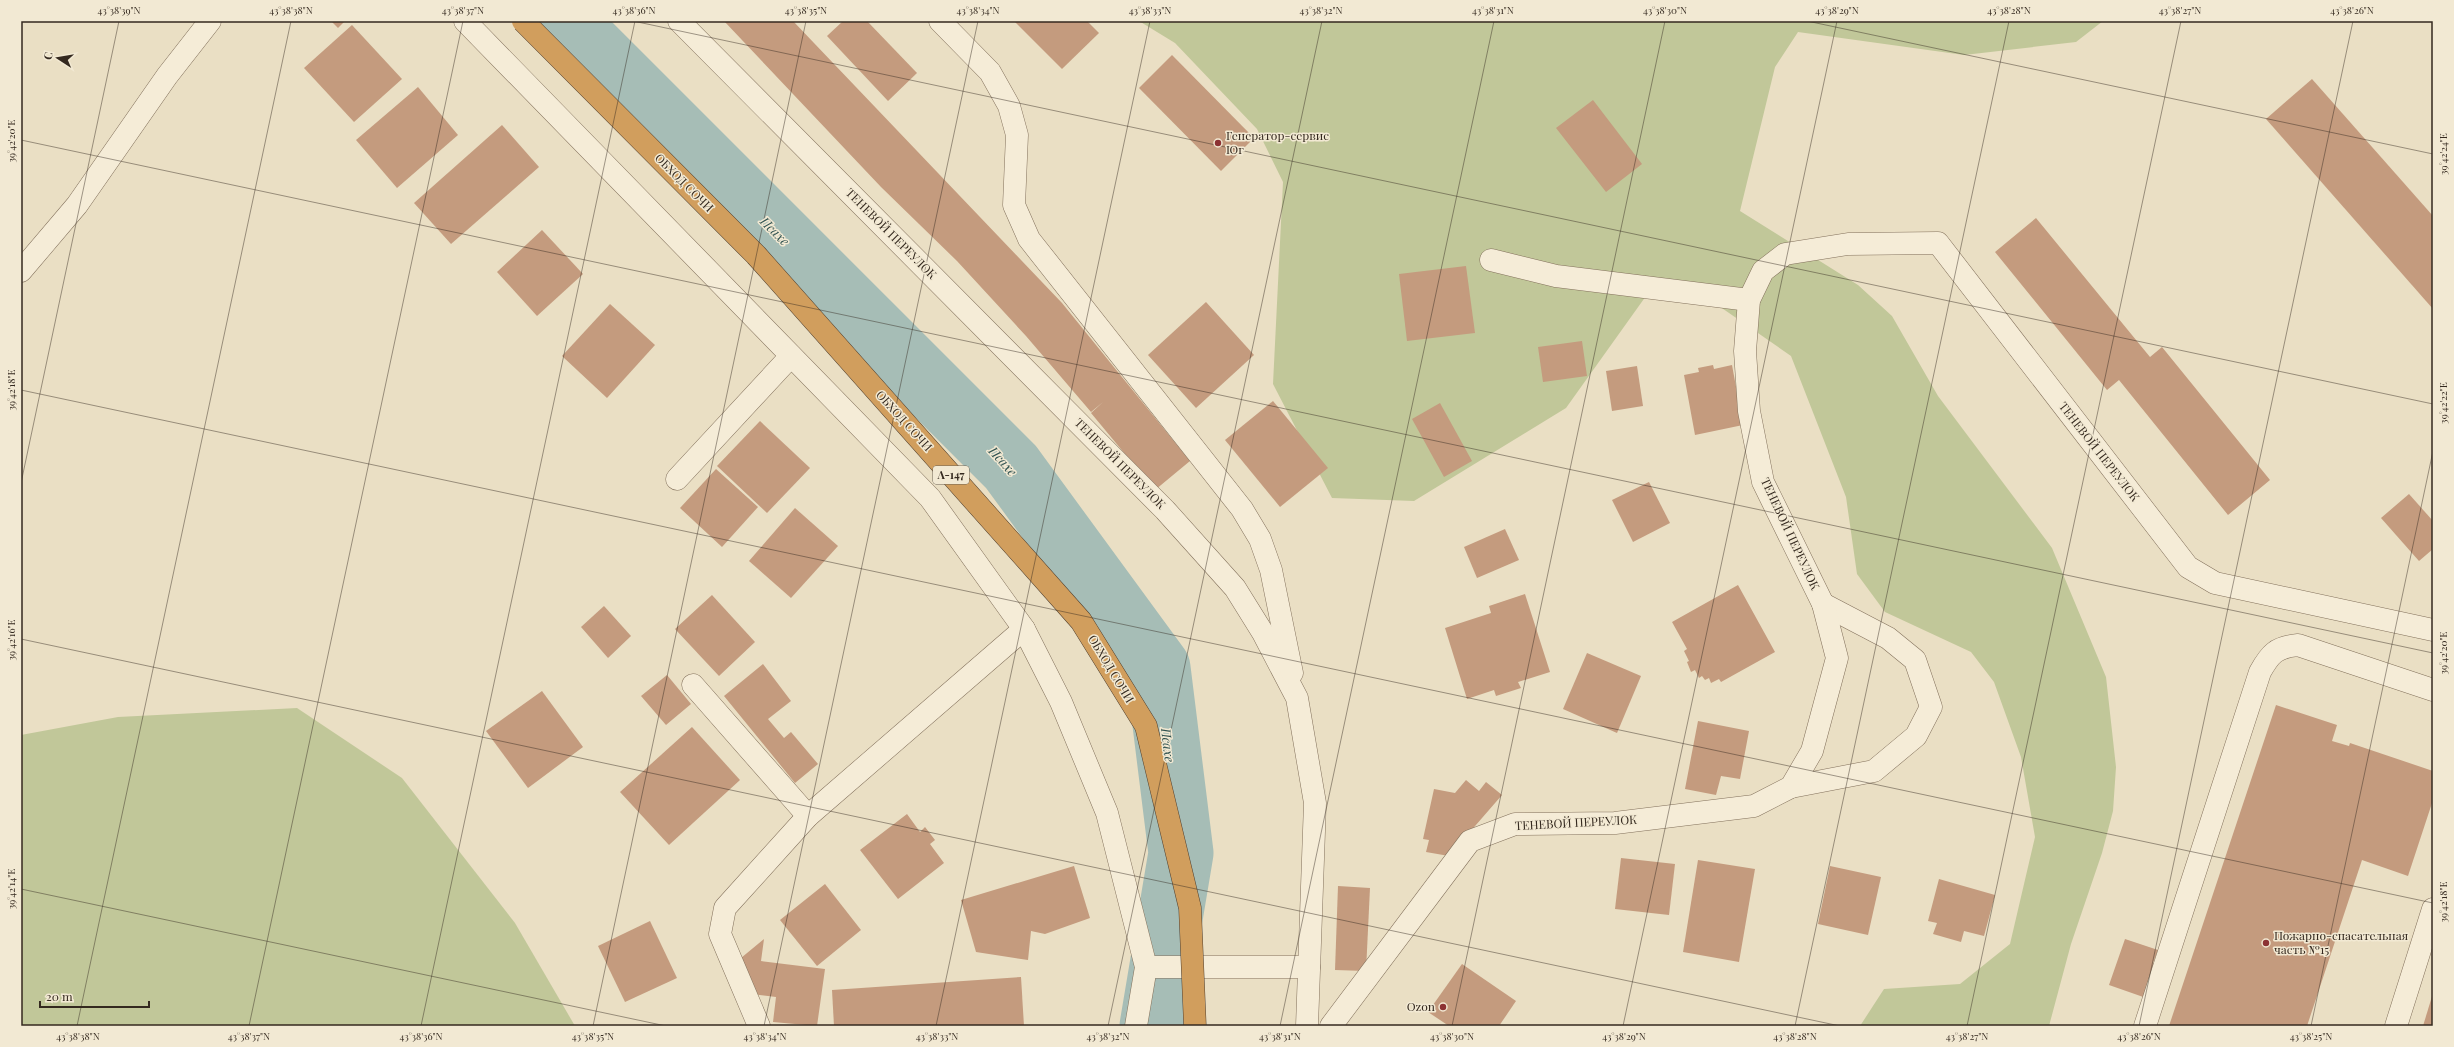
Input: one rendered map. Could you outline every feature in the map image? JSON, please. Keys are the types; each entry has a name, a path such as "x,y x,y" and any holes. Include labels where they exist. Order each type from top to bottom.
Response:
{"highway":[{"name":"ОБХОД СОЧИ","path":"523,21 756,255 1081,621 1146,726 1190,908 1195,1026"}],"street":[{"path":"21,271 77,205 167,76 210,21"},
{"path":"465,21 930,498 1024,629 1062,702 1106,813 1146,967 1133,1025"},
{"name":"ТЕНЕВОЙ ПЕРЕУЛОК","path":"679,21 1165,510 1235,588 1263,633 1297,698 1314,803 1307,1026"},
{"path":"940,21 990,72 1009,106 1017,135 1014,205 1029,239 1242,509 1260,539 1271,570 1297,698"},
{"name":"ТЕНЕВОЙ ПЕРЕУЛОК","path":"1331,1026 1470,841 1516,824 1615,823 1754,806 1791,787 1812,751 1836,658 1823,604 1763,482 1748,411 1745,351 1749,300 1764,271 1785,254 1848,244 1938,243 2188,567 2216,583 2433,630"},
{"path":"1490,260 1556,276 1749,300"},
{"path":"677,479 791,356"},
{"path":"1791,787 1874,771 1916,736 1931,706 1915,660 1888,638 1823,604"},
{"path":"759,1026 720,934 725,908 808,816 1024,629"},
{"path":"2144,1026 2260,672 2269,655 2284,646 2298,645 2433,690"},
{"path":"693,685 808,816"},
{"path":"2396,1026 2433,909"},
{"path":"1146,967 1309,967"}],"green space":[{"path":"1139,21 2103,21 2076,42 1964,55 1798,32 1775,67 1740,211 1858,285 1892,316 1938,396 2052,548 2106,677 2116,767 2113,811 2102,853 2071,944 2049,1026 1860,1026 1884,989 1960,984 2010,944 2035,837 2021,757 1994,682 1971,652 1885,612 1857,574 1846,497 1791,356 1716,304 1656,282 1566,408 1414,501 1332,498 1273,384 1283,182 1257,129 1175,43"},
{"path":"297,708 402,778 515,923 575,1026 21,1026 21,735 118,717"}],"building":[{"path":"331,21 345,21 338,28"},
{"path":"724,21 793,21 1062,303 1190,461 1155,490 1091,413 1103,402 1091,412 1026,336 957,261 881,187"},
{"path":"843,21 867,21 917,73 888,101 827,36"},
{"path":"1014,21 1087,21 1099,33 1062,69"},
{"path":"352,25 402,79 354,122 304,68"},
{"path":"1172,55 1254,138 1221,171 1139,88"},
{"path":"2312,79 2433,216 2433,309 2266,119"},
{"path":"418,87 458,135 397,188 356,140"},
{"path":"1593,100 1642,164 1606,192 1556,128"},
{"path":"502,125 539,167 451,244 414,203"},
{"path":"2036,218 2150,357 2162,347 2270,480 2228,515 2119,380 2107,390 1995,252"},
{"path":"542,230 583,274 537,316 497,272"},
{"path":"1466,266 1475,333 1407,341 1399,274"},
{"path":"1206,302 1254,355 1196,408 1148,355"},
{"path":"610,304 655,345 607,398 562,356"},
{"path":"1582,341 1587,376 1543,382 1538,347"},
{"path":"1713,365 1714,369 1732,365 1743,425 1695,435 1684,375 1699,372 1698,368"},
{"path":"1637,366 1643,406 1612,411 1606,371"},
{"path":"1273,401 1328,468 1280,507 1225,440"},
{"path":"1440,403 1472,461 1444,477 1412,419"},
{"path":"760,421 810,468 767,513 717,466"},
{"path":"716,469 758,507 722,547 680,508"},
{"path":"1649,482 1670,523 1633,542 1612,500"},
{"path":"2409,494 2433,521 2433,549 2419,561 2381,518"},
{"path":"795,508 838,546 791,598 749,561"},
{"path":"1505,529 1519,560 1477,578 1464,547"},
{"path":"1738,585 1775,652 1721,682 1719,679 1711,683 1709,678 1705,680 1702,676 1699,678 1695,670 1691,672 1687,662 1689,661 1684,651 1687,649 1672,622"},
{"path":"1525,594 1550,672 1518,682 1521,688 1496,696 1494,690 1467,699 1445,628 1491,613 1489,606"},
{"path":"712,595 755,642 719,676 675,629"},
{"path":"604,606 631,636 608,658 581,627"},
{"path":"1587,653 1641,676 1617,733 1563,709"},
{"path":"763,664 791,701 768,719 784,738 791,732 818,764 795,783 724,696"},
{"path":"667,675 691,704 666,725 641,696"},
{"path":"542,691 583,747 528,788 486,731"},
{"name":"Пожарно-спасательная часть №15","path":"2276,705 2337,725 2332,741 2349,746 2350,743 2433,771 2433,800 2408,876 2362,860 2307,1026 2169,1026"},
{"path":"1698,721 1749,731 1740,779 1721,776 1716,795 1685,789"},
{"path":"692,727 740,780 669,845 620,792"},
{"path":"1466,780 1479,791 1486,782 1502,795 1449,856 1426,852 1429,840 1423,839 1434,789 1455,793"},
{"path":"907,814 920,832 925,827 935,840 930,844 944,863 898,899 860,850"},
{"path":"1621,858 1675,864 1669,915 1615,909"},
{"path":"1698,860 1755,869 1739,962 1683,952"},
{"path":"1074,866 1090,918 1045,934 1031,931 1028,960 976,952 961,900"},
{"path":"1830,866 1881,877 1868,935 1818,924"},
{"path":"1939,879 1995,895 1984,936 1964,931 1961,942 1933,934 1937,923 1928,921"},
{"path":"825,884 861,930 817,966 780,920"},
{"path":"1338,886 1370,888 1366,971 1335,970"},
{"path":"650,921 677,978 625,1002 598,946"},
{"path":"764,939 761,961 825,969 817,1026 773,1022 776,997 751,994 741,958"},
{"path":"2125,939 2158,950 2153,963 2161,966 2149,999 2109,985"},
{"path":"1462,964 1516,1001 1499,1026 1449,1026 1428,1012"},
{"path":"1021,977 1024,1026 834,1026 832,990"},
{"path":"2433,993 2433,1026 2423,1026"}],"waterway":[{"name":"Псахе","path":"565,21 1011,467 1158,668 1181,853 1152,1026"}],"place":[{"name":"Генератор-сервис Юг","path":"1218,143"},
{"name":"Пожарно-спасательная часть №15","path":"2266,943"},
{"name":"Ozon","path":"1443,1007"}]}
